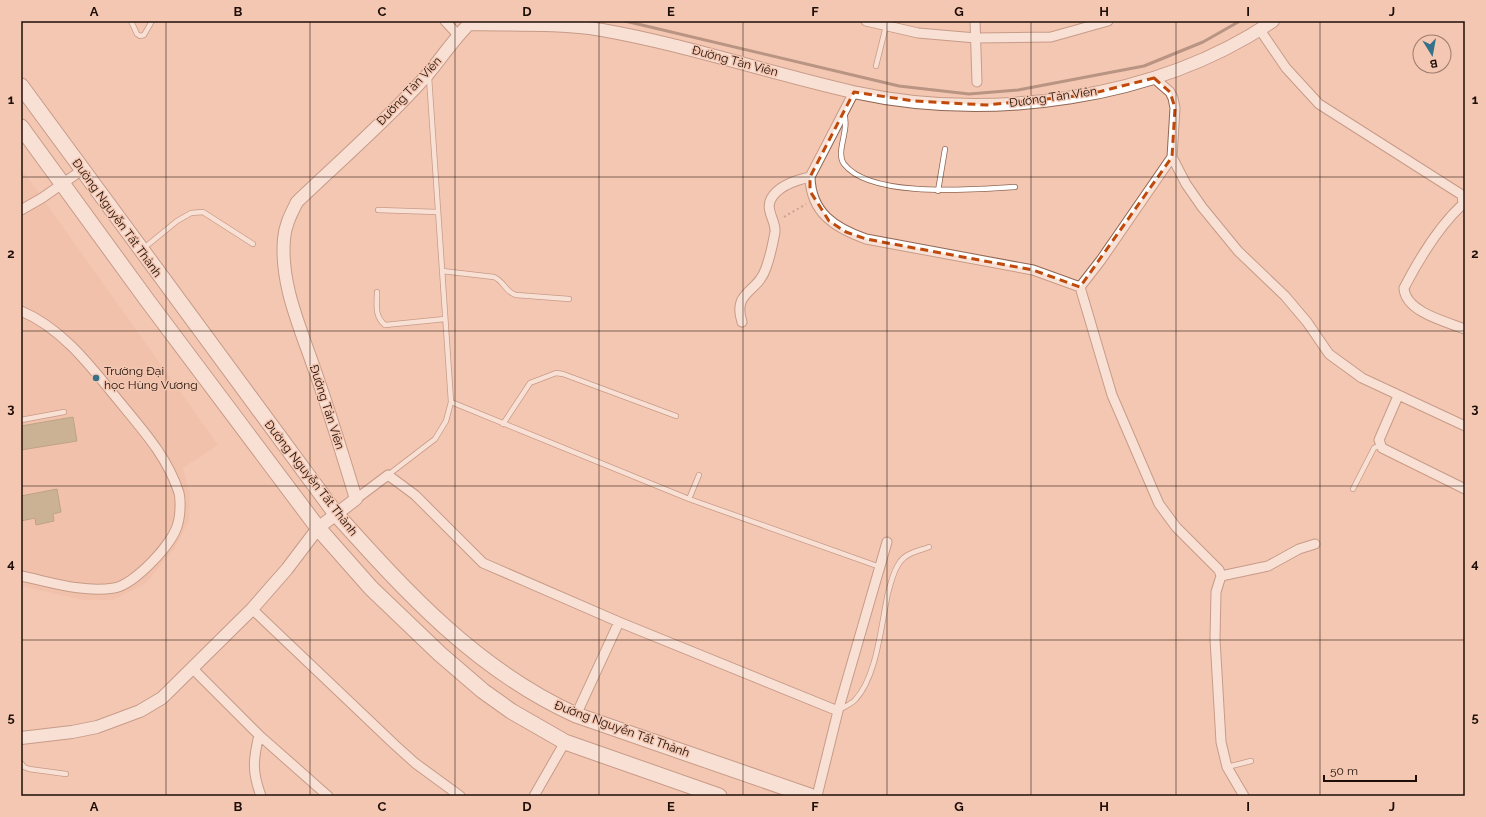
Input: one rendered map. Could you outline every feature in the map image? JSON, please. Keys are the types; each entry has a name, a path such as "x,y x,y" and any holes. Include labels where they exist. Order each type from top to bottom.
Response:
{"main road":[{"name":"Đường Nguyễn Tất Thành","path":"21,86 336,514 388,572 472,652 527,691 576,715 810,796"},
{"name":"Đường Nguyễn Tất Thành","path":"21,126 62,184 318,528 371,588 458,670 511,711 565,742 719,796"}],"street":[{"path":"445,21 458,35"},
{"path":"866,21 918,33 976,38 1051,37 1108,21"},
{"path":"976,21 977,82"},
{"name":"Đường Tản Viên","path":"356,499 329,411 288,292 284,265 284,239 287,220 297,202 390,114 429,73 468,22 599,29 671,45 854,92 914,102 987,105 1086,95 1154,78 1179,70 1260,30 1273,21"},
{"path":"1260,30 1286,68 1319,104 1462,195 1464,200 1463,204 1452,214 1414,270 1404,288 1407,299 1417,309 1429,316 1465,329"},
{"path":"1154,78 1170,92 1173,98 1175,108 1172,157 1186,184 1202,207 1238,251 1285,296 1307,322 1330,354 1362,378 1465,426"},
{"path":"854,92 810,177 810,191 814,200 829,221 846,232 866,240 1033,270 1080,287"},
{"path":"1080,287 1101,260 1172,157"},
{"path":"21,210 82,170"},
{"path":"742,322 738,311 739,303 762,278 773,239 775,230 769,213 770,200 780,189 800,179 810,177"},
{"path":"1080,287 1112,395 1159,504 1176,527 1219,570 1221,576 1216,592 1215,639 1221,742 1227,767 1244,796"},
{"path":"21,311 43,322 84,359 97,374 163,456 179,495 178,524 168,543 137,576 115,588 88,589 21,576"},
{"path":"1398,396 1379,440 1382,448 1465,489"},
{"path":"21,738 72,732 97,727 140,711 162,698 252,609 287,569 318,528 388,475 414,495 478,560 619,622 838,711"},
{"path":"817,796 838,711 887,542"},
{"path":"1221,576 1268,566 1299,549 1315,544"},
{"path":"252,609 415,763 460,796"},
{"path":"576,715 619,622"},
{"path":"192,668 259,735 328,796"},
{"path":"259,735 254,757 253,770 261,796"},
{"path":"534,796 565,742"}],"lane":[{"path":"131,21 137,34 140,36 144,35 152,21"},
{"path":"876,66 886,26"},
{"path":"388,475 435,439 446,421 451,402 437,212 429,73"},
{"path":"843,113 846,120 846,128 840,156 844,164 857,175 868,180 905,188 938,191 1015,187"},
{"path":"938,191 945,148"},
{"path":"378,210 437,212"},
{"path":"141,251 177,221 192,213 203,212 253,244"},
{"path":"442,271 494,277 501,280 510,293 516,295 569,299"},
{"path":"377,292 377,314 385,325 445,319"},
{"path":"503,424 530,382 556,373 563,374 676,416"},
{"path":"451,402 689,499 880,567"},
{"path":"21,420 64,412"},
{"path":"1354,489 1374,448 1380,445"},
{"path":"689,499 699,475"},
{"path":"838,711 854,701 865,686 872,670 881,622 894,572 900,561 910,554 929,547"},
{"path":"1227,767 1251,761"},
{"path":"21,764 29,769 66,774"}],"path":[{"path":"784,217 814,200"}],"highlighted area":[{"path":"1154,78 1170,92 1175,108 1172,157 1080,287 1033,270 866,239 846,232 829,221 810,191 810,177 854,92 914,101 987,105 1086,95"}],"shaded area":[{"name":"Trường Đại học Hùng Vương","path":"21,168 218,445 183,468 190,495 189,521 175,548 147,582 113,600 83,600 21,586"}],"building":[{"path":"73,417 77,441 21,450 21,426"},
{"path":"57,489 61,512 53,514 54,521 36,525 35,518 21,521 21,496"}],"railway":[{"path":"625,21 899,86 969,94 1018,90 1144,66 1203,42 1240,21"}],"place":[{"name":"Trường Đại học Hùng Vương","path":"96,378"}]}
